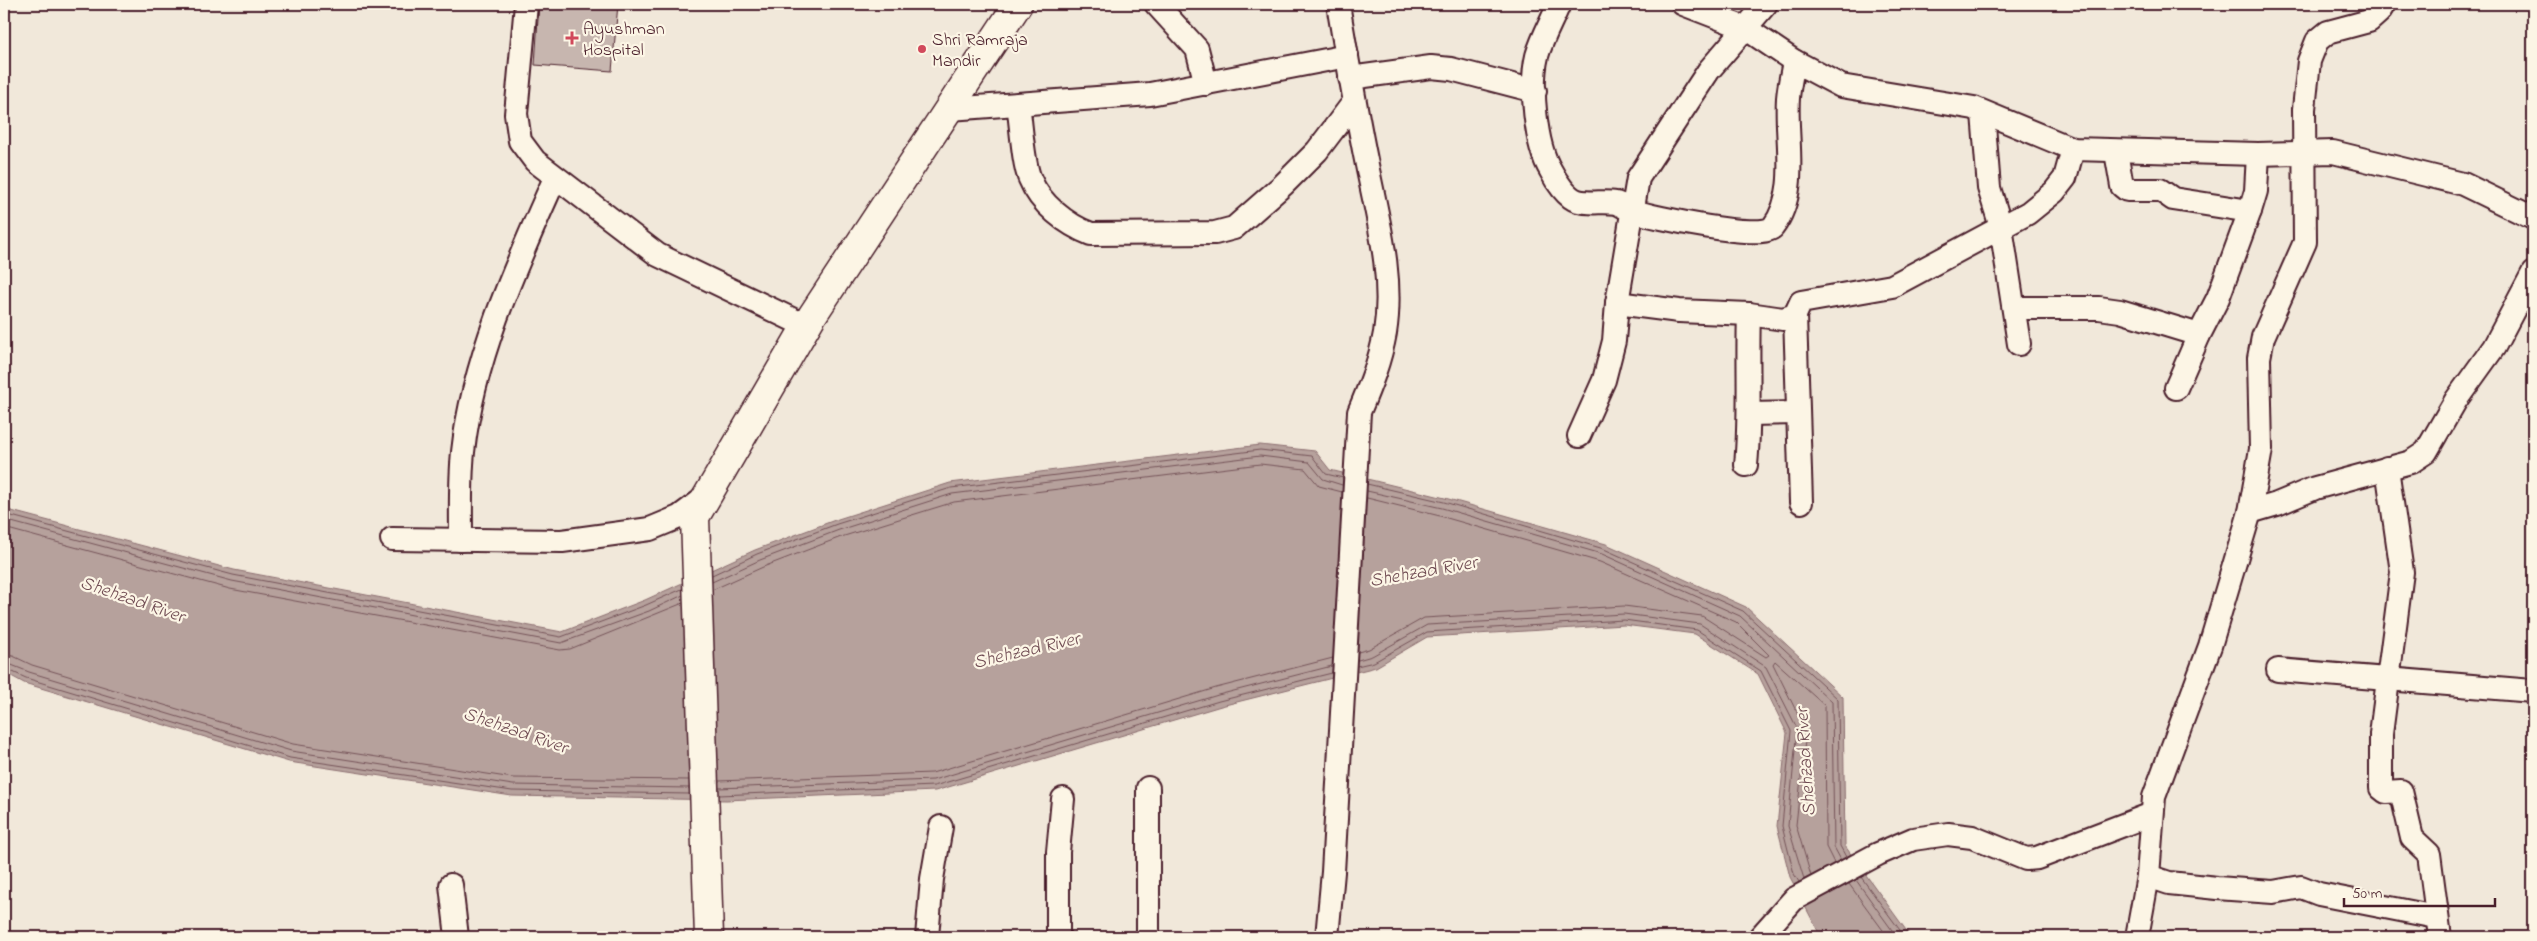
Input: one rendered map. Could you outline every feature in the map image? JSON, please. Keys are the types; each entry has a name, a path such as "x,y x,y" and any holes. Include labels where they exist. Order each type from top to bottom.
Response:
{"main road":[{"path":"709,937 705,814 701,507 806,326 1018,4"}],"street":[{"path":"526,4 516,114 520,141 535,161 658,255 806,326"},
{"path":"1156,4 1196,49 1206,84"},
{"path":"1326,937 1333,872 1359,412 1378,364 1385,332 1388,293 1386,263 1354,102 1338,4"},
{"path":"1559,4 1537,57 1536,115 1543,154 1550,170 1570,197 1578,201 1616,203 1632,210 1730,230 1766,232 1772,228 1785,201 1790,172 1788,98 1794,61"},
{"path":"1684,4 1745,28 1794,61 1841,86 1974,108 2073,149 2116,152 2258,154 2333,152 2462,184 2533,218"},
{"path":"1579,436 1604,380 1614,341 1617,303 1638,178 1644,166 1710,70 1766,4"},
{"path":"2137,937 2148,876 2154,797 2210,646 2250,512 2262,449 2259,358 2263,337 2305,242 2306,154 2304,109 2309,62 2317,41 2328,32 2369,20 2379,12 2384,4"},
{"path":"950,109 1150,94 1346,56"},
{"path":"1350,78 1431,67 1451,69 1535,91"},
{"path":"1018,104 1029,179 1043,202 1080,230 1091,234 1215,233 1234,228 1283,185 1317,151 1354,102"},
{"path":"1983,112 1989,188 2001,227 2015,308 2019,344"},
{"path":"1801,502 1796,315 1801,302 1892,286 2028,213 2054,192 2065,178 2073,149"},
{"path":"2116,152 2122,186 2127,190 2160,190 2173,199 2250,210"},
{"path":"2176,388 2199,335 2218,298 2250,210 2256,191 2258,154"},
{"path":"460,540 463,453 480,370 531,233 555,178"},
{"path":"2250,512 2277,504 2315,488 2411,462 2426,452 2456,400 2494,347 2533,274"},
{"path":"1617,303 1679,311 1749,314 1783,319 1796,315"},
{"path":"2015,308 2099,308 2120,311 2199,335"},
{"path":"1746,464 1749,414 1749,314"},
{"path":"1749,414 1798,413"},
{"path":"2148,876 2169,883 2273,892 2301,887 2319,894 2438,927 2429,854 2412,838 2401,791 2386,792 2381,788 2381,734 2402,562 2387,468"},
{"path":"392,539 562,541 650,529 701,507"},
{"path":"2278,670 2533,691"},
{"path":"1148,788 1148,937"},
{"path":"1058,937 1058,852 1063,799"},
{"path":"1760,937 1794,899 1878,854 1913,839 1948,834 1972,838 2026,859 2037,858 2152,814"},
{"path":"928,937 932,879 941,826"},
{"path":"451,885 457,937"}],"water":[{"name":"Shehzad River","path":"1260,445 1315,451 1330,470 1445,498 1606,544 1746,607 1843,697 1845,846 1911,937 1821,937 1790,877 1777,826 1787,733 1758,674 1695,634 1624,625 1427,637 1376,667 1221,706 935,791 726,800 512,796 289,762 24,683 4,672 4,509 234,570 562,632 645,600 755,550 835,520 950,483"}],"building":[{"path":"539,4 618,4 612,71 535,65"}],"place":[{"name":"Ayushman Hospital","path":"572,38"},
{"name":"Shri Ramraja Mandir","path":"922,49"}]}
